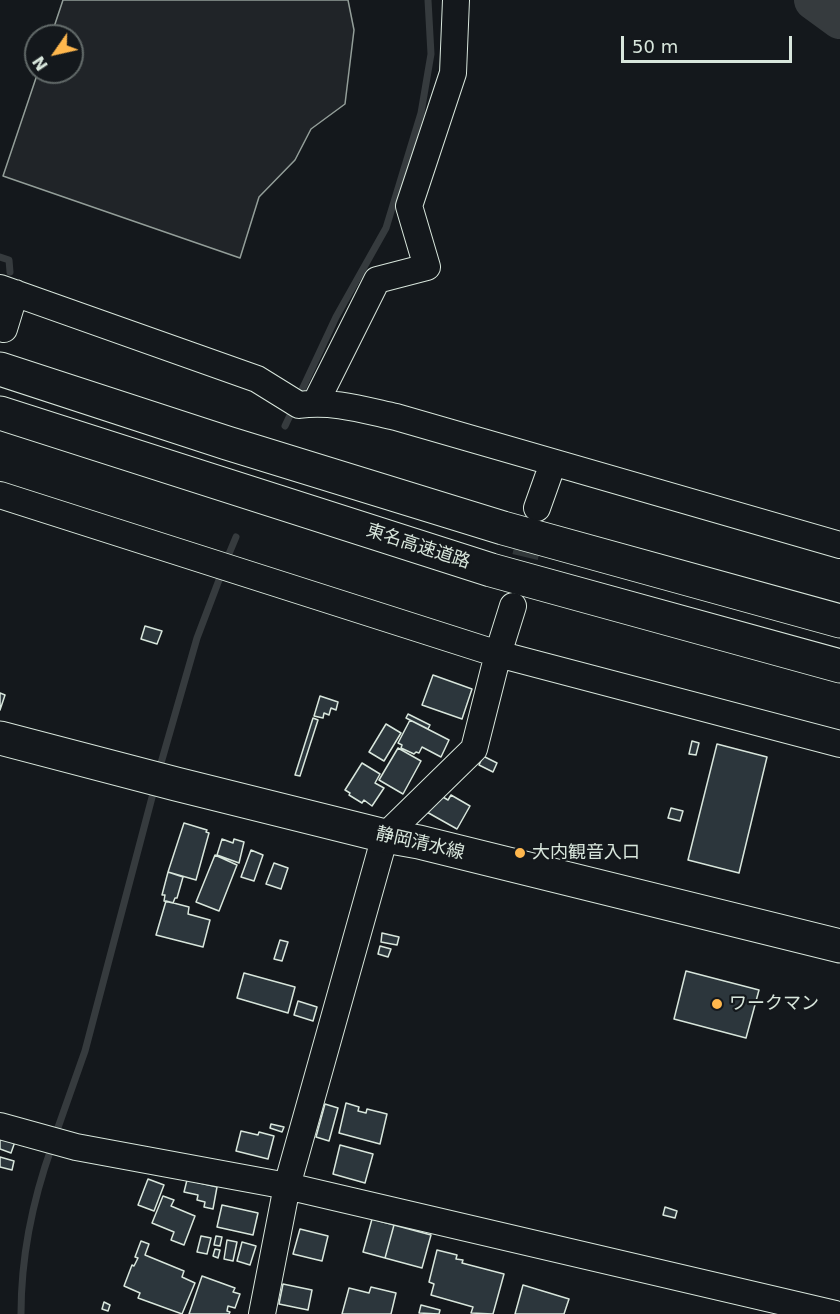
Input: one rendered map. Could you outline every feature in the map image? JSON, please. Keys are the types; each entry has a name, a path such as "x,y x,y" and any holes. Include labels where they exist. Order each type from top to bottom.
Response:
{"main road":[{"path":"0,369 227,443 503,528 840,621"},
{"name":"東名高速道路","path":"0,413 491,570 840,666"},
{"name":"静岡清水線","path":"0,738 385,836 419,842 840,946"}],"street":[{"path":"308,404 377,280 427,267 409,206 453,73 456,0"},
{"path":"4,329 8,291 257,380 308,404 342,405 396,417 840,545"},
{"path":"537,508 553,463"},
{"path":"0,495 498,654 840,744"},
{"path":"262,1314 287,1186 385,836 474,749 498,654 513,606"},
{"path":"0,1126 76,1147 287,1186 835,1314"}],"shaded area":[{"path":"63,0 348,0 354,30 345,104 311,129 295,160 259,197 240,258 3,176 34,84 84,84 84,24 55,24"}],"building":[{"path":"145,626 162,631 157,644 141,639"},
{"path":"433,675 472,689 462,719 422,705"},
{"path":"0,693 5,695 0,710"},
{"path":"320,696 338,702 336,710 331,708 329,715 324,713 323,718 314,716"},
{"path":"408,714 430,725 428,729 406,718"},
{"path":"313,718 318,720 300,776 295,775"},
{"path":"410,720 449,740 441,757 422,747 419,753 414,754 401,748 402,745 398,743"},
{"path":"386,724 401,733 384,761 369,752"},
{"path":"692,741 699,743 696,755 689,754"},
{"path":"717,744 767,757 739,873 688,860"},
{"path":"398,748 421,761 403,794 379,780"},
{"path":"483,756 497,763 493,772 479,765"},
{"path":"362,763 380,774 375,783 384,788 372,806 364,800 362,803 345,790"},
{"path":"436,793 448,800 451,795 470,806 457,829 425,811"},
{"path":"671,808 683,811 680,821 668,818"},
{"path":"184,823 207,830 206,832 209,833 196,880 168,872"},
{"path":"222,839 233,843 234,839 244,842 239,863 217,855"},
{"path":"251,850 263,855 254,881 241,877"},
{"path":"215,855 237,865 219,911 196,902"},
{"path":"274,863 288,868 281,889 266,884"},
{"path":"168,872 183,877 177,898 173,903 164,901 165,895 162,895"},
{"path":"166,901 189,907 188,914 210,920 203,947 156,935"},
{"path":"382,933 399,937 397,945 381,942"},
{"path":"280,940 288,942 282,961 274,959"},
{"path":"380,946 391,949 388,957 378,954"},
{"path":"686,971 759,990 746,1038 674,1019"},
{"path":"244,973 295,987 288,1013 237,998"},
{"path":"298,1001 317,1007 313,1021 294,1015"},
{"path":"346,1103 359,1107 358,1111 366,1113 367,1109 387,1114 380,1144 339,1133"},
{"path":"325,1104 338,1108 329,1141 316,1137"},
{"path":"271,1124 284,1127 282,1132 270,1128"},
{"path":"0,1131 17,1136 11,1153 0,1149"},
{"path":"241,1131 274,1136 268,1159 236,1151"},
{"path":"340,1145 373,1154 365,1183 333,1174"},
{"path":"0,1157 14,1161 12,1170 0,1167"},
{"path":"148,1179 164,1185 154,1211 138,1205"},
{"path":"187,1180 217,1187 213,1209 204,1207 205,1202 197,1200 198,1195 184,1192"},
{"path":"163,1196 174,1200 171,1206 195,1216 184,1245 171,1240 174,1232 152,1223"},
{"path":"222,1205 258,1213 253,1235 217,1227"},
{"path":"665,1207 677,1211 675,1218 663,1215"},
{"path":"372,1219 394,1225 385,1258 363,1252"},
{"path":"394,1225 431,1235 422,1268 385,1258"},
{"path":"300,1229 328,1236 322,1261 293,1254"},
{"path":"201,1236 211,1238 207,1254 197,1252"},
{"path":"216,1236 222,1237 220,1246 214,1245"},
{"path":"227,1240 237,1242 233,1261 224,1259"},
{"path":"141,1241 149,1244 145,1255 184,1271 182,1277 195,1283 182,1314 138,1298 140,1293 124,1286 132,1265 134,1266 138,1258 135,1257"},
{"path":"242,1242 256,1246 250,1265 237,1261"},
{"path":"215,1249 220,1250 218,1258 213,1256"},
{"path":"437,1250 457,1255 456,1259 463,1260 462,1263 504,1274 493,1314 471,1313 473,1307 431,1295 434,1284 429,1282"},
{"path":"202,1276 235,1288 233,1292 240,1294 235,1308 228,1306 229,1314 189,1314"},
{"path":"283,1284 312,1290 308,1310 279,1304"},
{"path":"523,1285 569,1299 564,1314 515,1314"},
{"path":"371,1287 396,1293 391,1314 342,1314 349,1288 369,1293"},
{"path":"104,1302 110,1305 108,1311 102,1309"},
{"path":"421,1305 440,1310 439,1314 419,1313"}],"waterway":[{"path":"285,426 336,317 386,228 421,113 431,54 428,0"},
{"path":"814,0 840,19"},
{"path":"0,257 9,260 10,272"},
{"path":"226,561 236,537"},
{"path":"159,770 197,638 222,572"},
{"path":"55,1136 85,1051 155,786"},
{"path":"21,1314 23,1272 29,1229 52,1146"}],"tunnel":[{"path":"516,595 534,520"}],"place":[{"name":"大内観音入口","path":"520,853"},
{"name":"ワークマン","path":"717,1004"}]}
